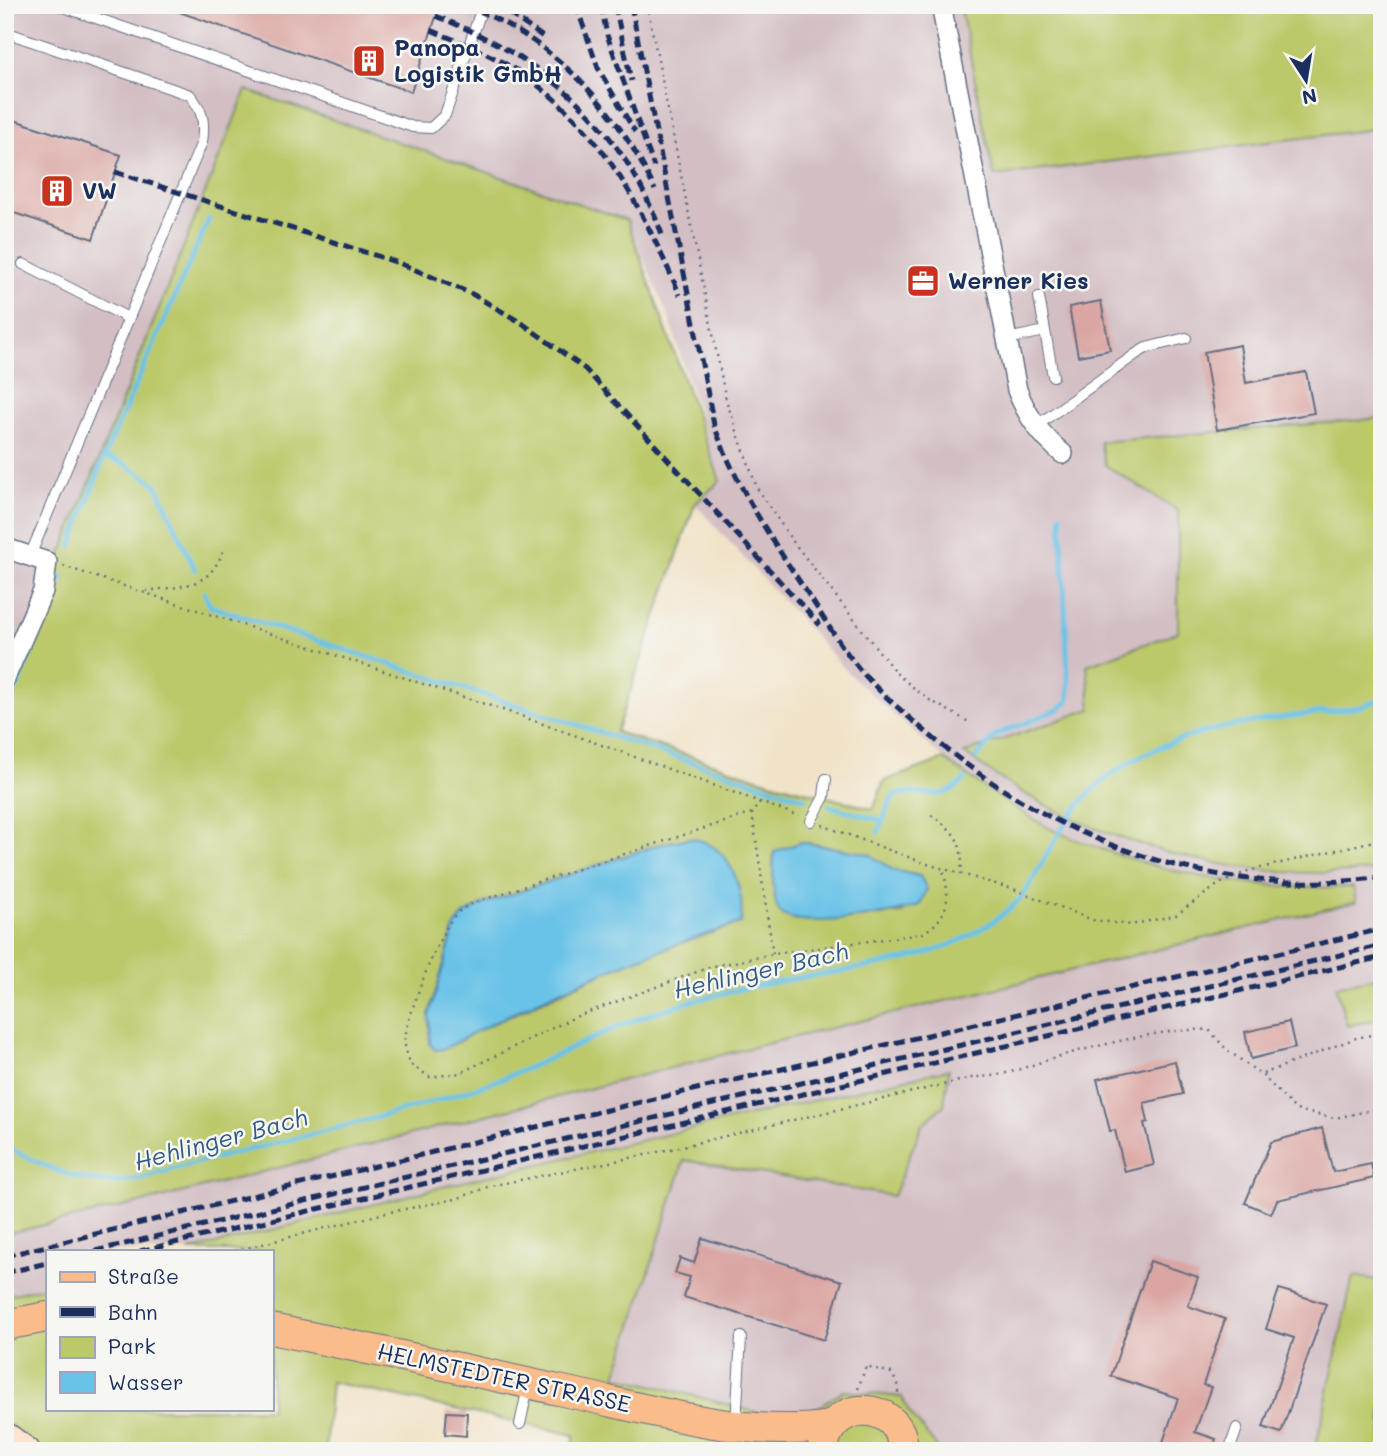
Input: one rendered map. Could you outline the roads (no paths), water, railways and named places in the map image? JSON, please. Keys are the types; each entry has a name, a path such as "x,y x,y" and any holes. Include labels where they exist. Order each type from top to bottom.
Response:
{"main road":[{"path":"5,1325 46,1317"},
{"name":"HELMSTEDTER STRASSE","path":"273,1329 736,1425 805,1430 827,1438 850,1412 872,1411 893,1423 907,1449"},
{"name":"HELMSTEDTER STRASSE","path":"736,1425 810,1451"},
{"path":"5,1435 27,1451"}],"street":[{"path":"941,5 1017,390 1035,427 1063,454"},
{"path":"5,548 38,559 43,591 5,678"}],"lane":[{"path":"58,5 413,127 431,128 445,115 483,5"},
{"path":"5,32 190,94 201,108 205,124 202,142 128,318 38,559"},
{"path":"23,264 128,318"},
{"path":"1039,298 1053,376"},
{"path":"1007,339 1045,331"},
{"path":"1035,427 1146,348 1186,338"},
{"path":"811,821 824,797 826,779"},
{"path":"736,1425 740,1337"},
{"path":"520,1424 529,1383"},
{"path":"1229,1451 1237,1428"}],"water":[{"path":"690,838 715,848 732,869 740,896 741,923 589,978 444,1049 435,1050 430,1044 429,1015 455,926 465,914 486,903 660,844"},
{"path":"801,842 869,854 893,870 920,876 927,889 920,905 892,913 847,919 824,921 788,917 779,911 776,905 773,882 774,852"}],"waterway":[{"path":"71,547 104,457 209,219"},
{"path":"104,457 121,462 156,484 195,570"},
{"path":"976,758 996,735 1059,709 1069,701 1061,515"},
{"path":"5,717 62,576"},
{"path":"204,592 210,606 806,799"},
{"name":"Hehlinger Bach","path":"5,1146 62,1173 81,1178 119,1182 139,1179 452,1096 515,1074 646,1015 684,1004 757,986 882,964 942,948 970,936 997,919 1022,897 1072,814 1093,790 1121,768 1152,751 1219,729 1360,707 1382,699"},
{"path":"878,832 893,796 903,793 947,792 965,779"},
{"path":"829,806 883,821"}],"railway":[{"path":"464,5 525,36 578,78 601,103 621,131 655,190"},
{"path":"497,5 546,39"},
{"path":"576,5 598,68 635,132"},
{"path":"601,5 607,35 654,167"},
{"path":"615,5 631,81"},
{"path":"631,5 714,425 741,487 763,525 849,656 865,675 926,732 975,771 1027,804 1081,832 1138,854 1197,870 1258,880 1319,882 1382,877"},
{"path":"436,16 513,53 546,75 576,101 626,161 646,197 663,237"},
{"path":"431,30 511,67 551,96 576,120 617,172 650,231 680,295"},
{"path":"115,172 399,263 472,294 522,323 585,369 820,625"},
{"path":"5,1256 594,1113 1382,929"},
{"path":"99,1250 1382,945"},
{"path":"144,1250 1382,957"},
{"path":"5,1273 46,1263"}],"place":[{"name":"Panopa Logistik GmbH","path":"369,61"},
{"name":"VW","path":"57,191"},
{"name":"Werner Kies","path":"923,281"}]}
